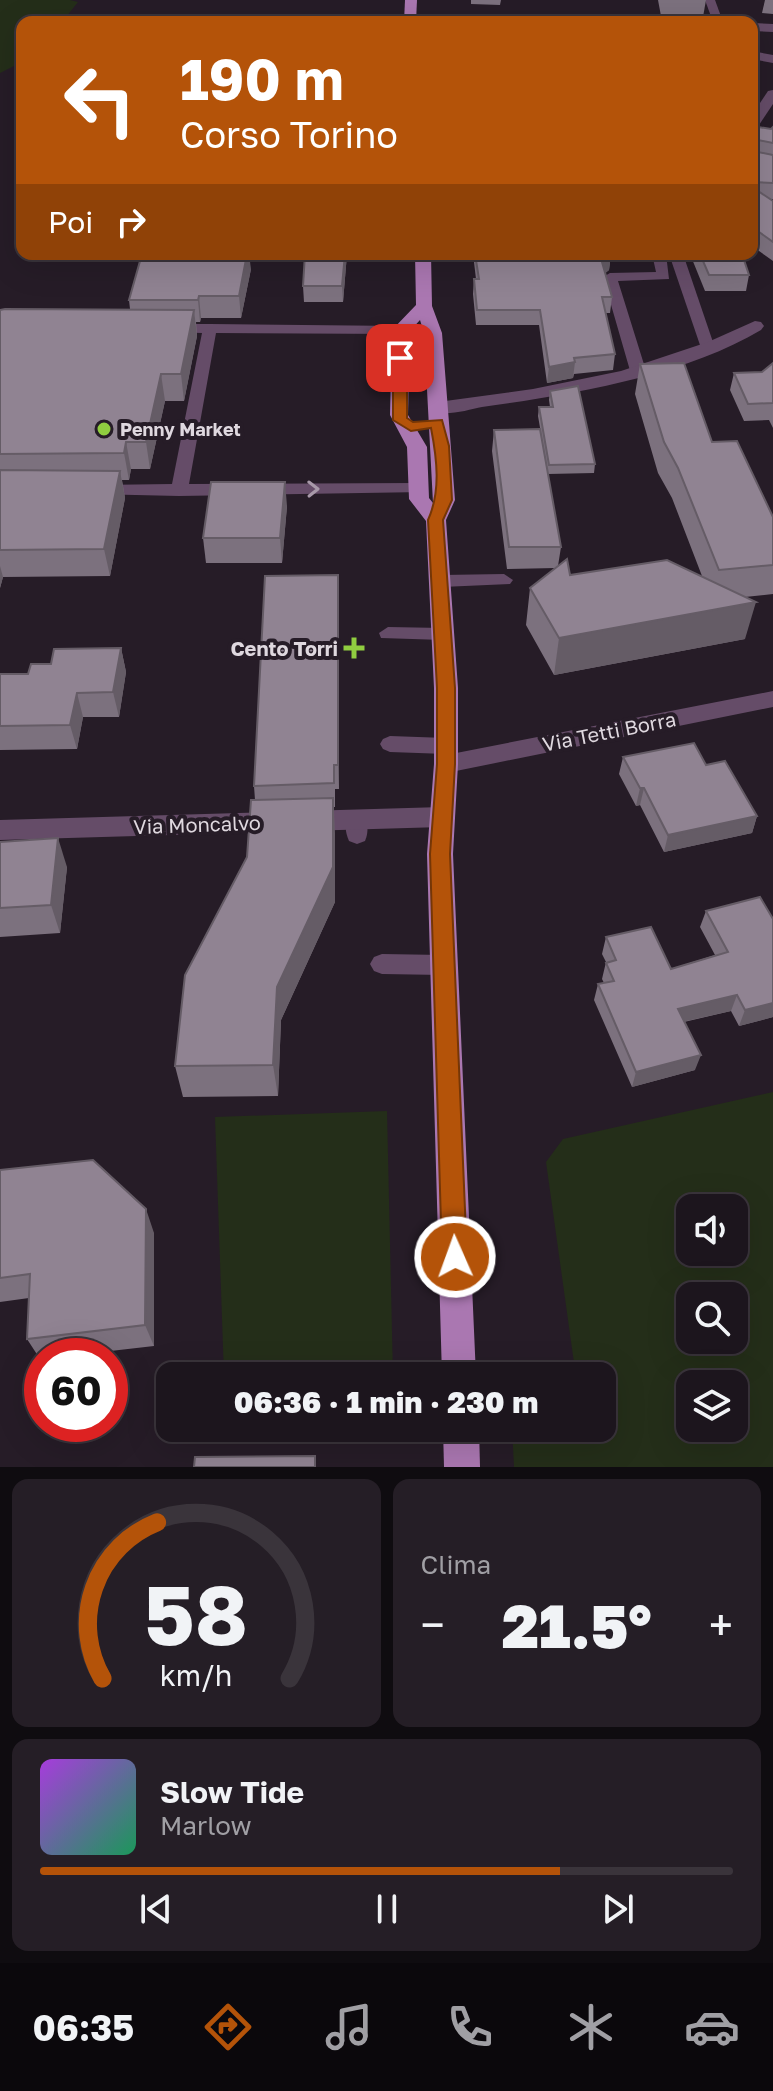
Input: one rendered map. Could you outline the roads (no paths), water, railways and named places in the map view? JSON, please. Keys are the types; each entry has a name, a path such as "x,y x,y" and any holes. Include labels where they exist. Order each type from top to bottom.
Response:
{"main road":[{"path":"423,260 424,306 431,329 445,500 436,520 442,581 446,755 442,817 443,965 458,1362"},
{"path":"424,306 401,329 399,415 417,447 419,499 436,520"},
{"path":"401,329 431,329"},
{"path":"404,425 419,427 438,416"},
{"path":"461,1442 462,1467"}],"street":[{"path":"758,116 773,94"},
{"path":"487,402 584,398 665,378 717,357 729,343 755,326"},
{"path":"438,416 487,402 588,386 639,374 729,343"},
{"name":"Via Tetti Borra","path":"446,755 773,699"},
{"name":"Via Moncalvo","path":"0,830 356,827 442,817"}],"lane":[{"path":"639,374 610,277 664,276 660,260"},
{"path":"678,260 708,348"},
{"path":"150,328 401,329"},
{"path":"179,491 210,328"},
{"path":"74,490 418,488"},
{"path":"442,581 504,580"},
{"path":"388,633 443,634"},
{"path":"390,744 446,755"},
{"path":"382,964 443,965"}],"place":[{"name":"Penny Market","path":"104,429"},
{"name":"Cento Torri","path":"354,648"}]}
